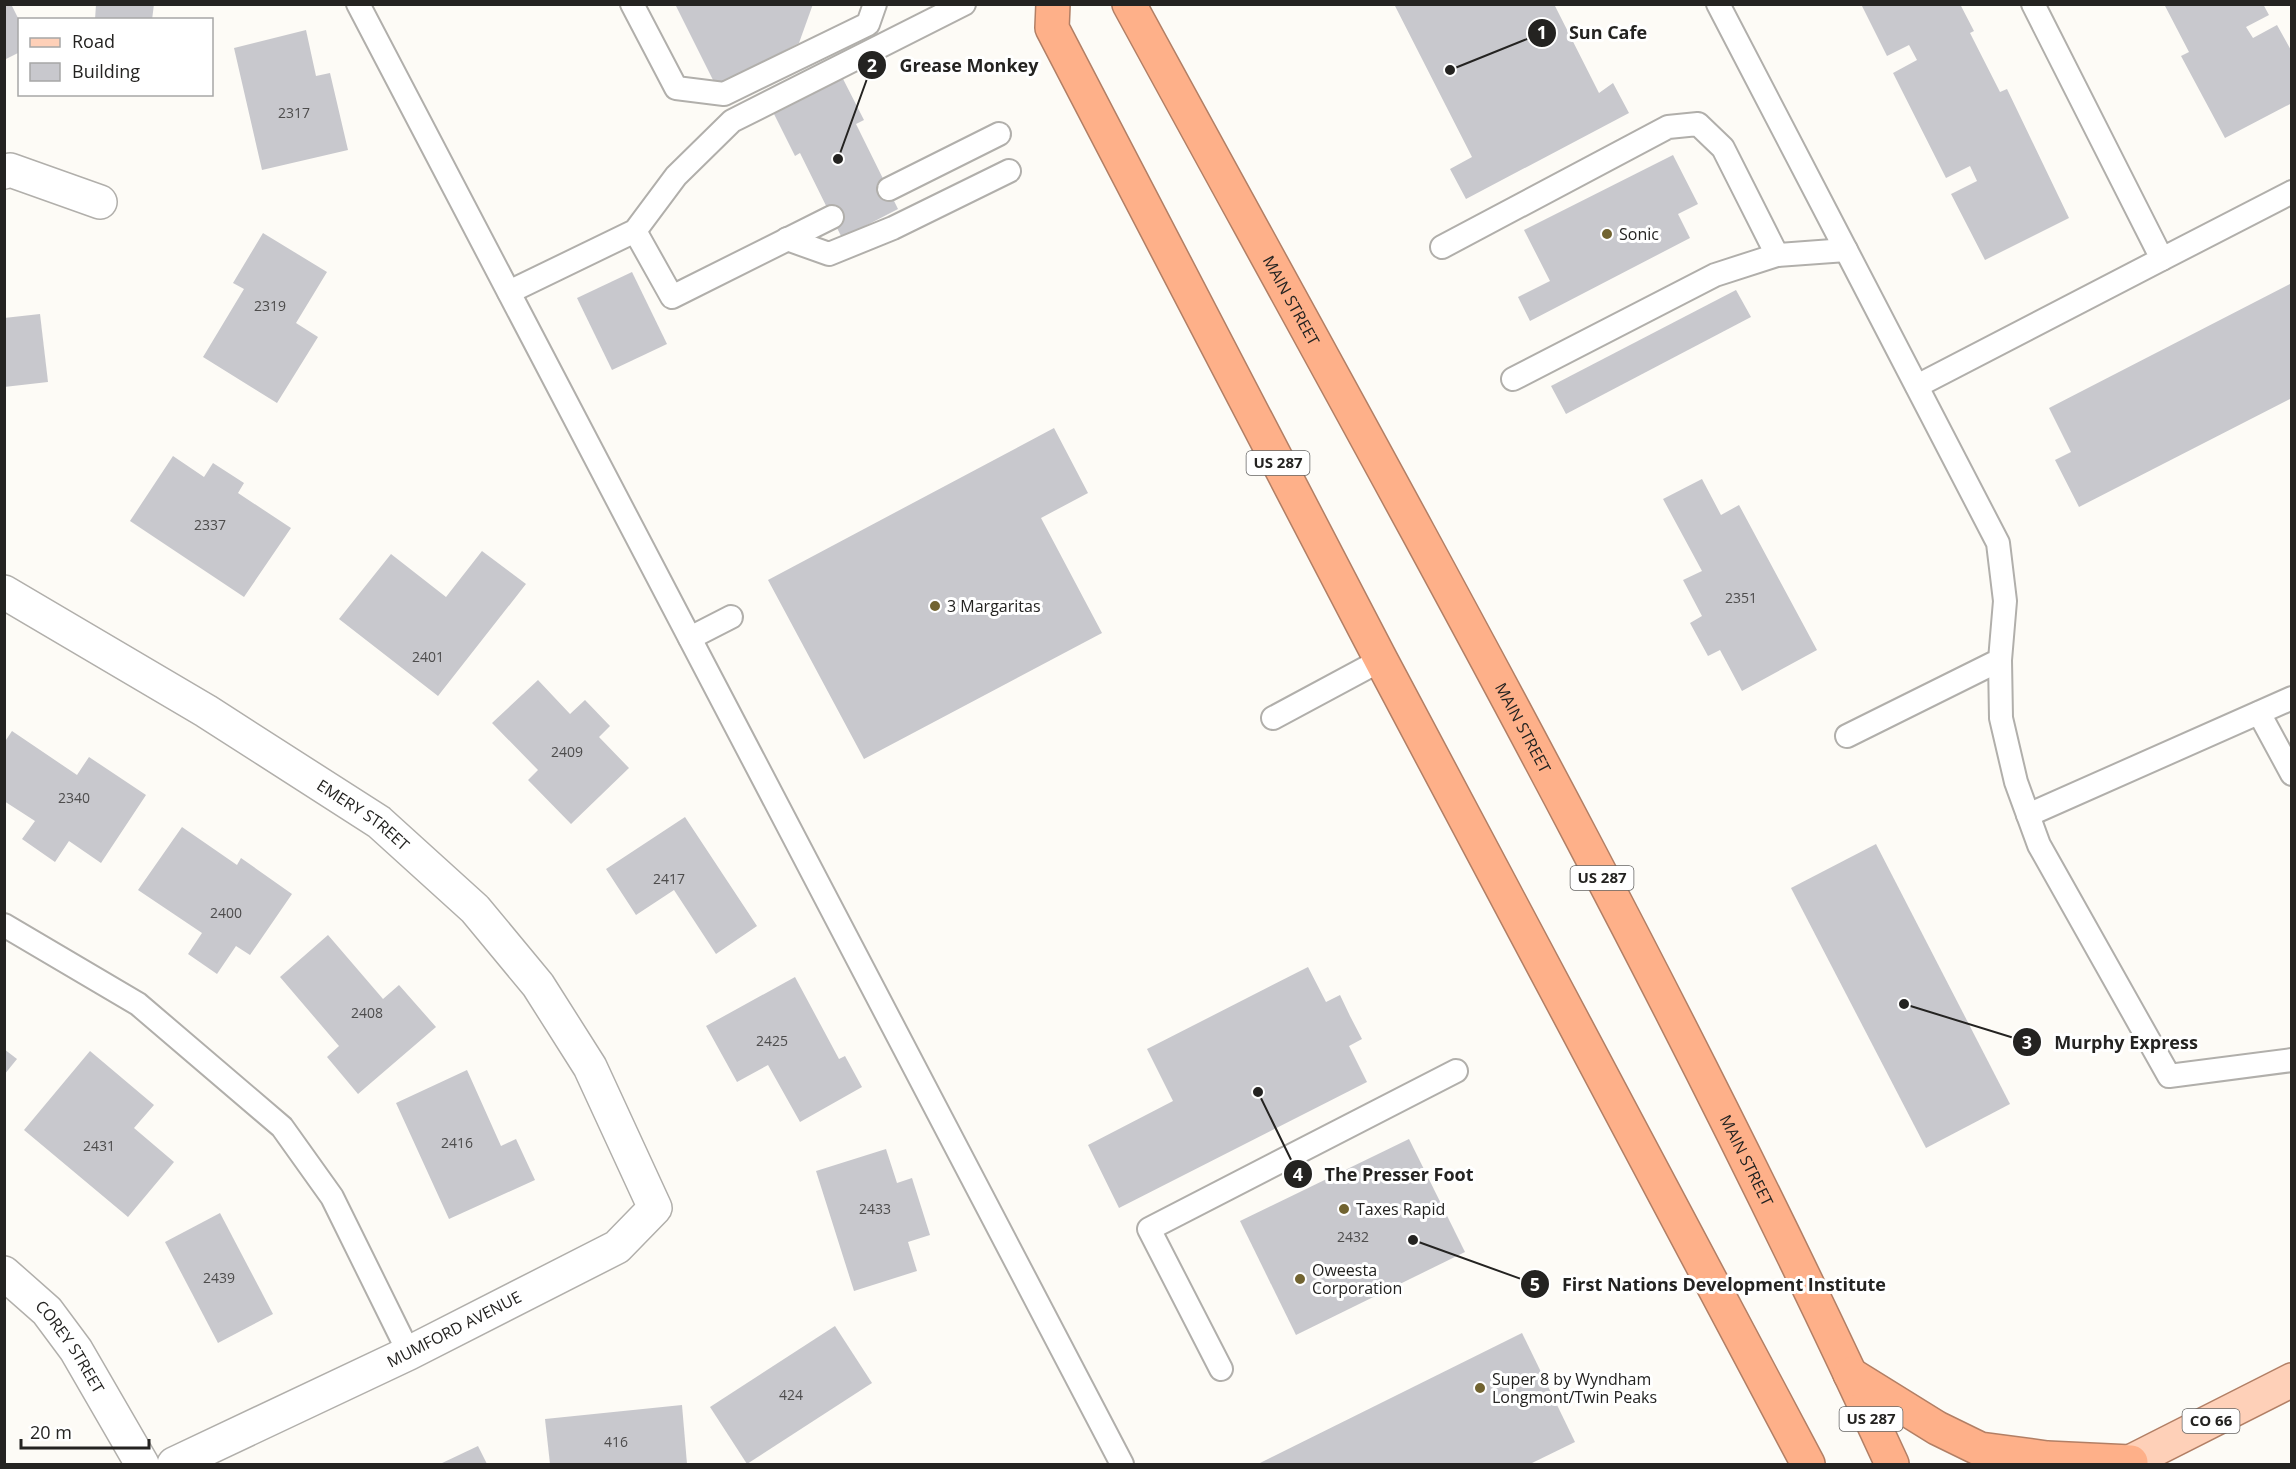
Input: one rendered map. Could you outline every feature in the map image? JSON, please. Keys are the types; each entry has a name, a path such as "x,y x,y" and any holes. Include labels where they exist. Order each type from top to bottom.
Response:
{"highway":[{"name":"US 287","path":"1053,4 1052,28 1381,660 1807,1464"},
{"name":"MAIN STREET","path":"1129,4 1596,866 1850,1374 1892,1464"},
{"path":"1850,1374 1937,1428 1980,1449 2048,1458 2128,1463"}],"main road":[{"name":"CO 66","path":"2128,1463 2292,1380"}],"street":[{"path":"4,172 10,170 100,202"},
{"name":"EMERY STREET","path":"4,592 206,711 379,822 476,909 538,985 590,1067 624,1141"},
{"name":"MUMFORD AVENUE","path":"174,1464 409,1353 617,1247 655,1208 624,1141"},
{"name":"COREY STREET","path":"4,1273 47,1311 76,1350 142,1464"}],"lane":[{"path":"358,4 1122,1464"},
{"path":"632,4 676,88 724,94 868,24 875,4"},
{"path":"1718,4 1998,543 2005,601 2000,660 2001,718 2016,782 2039,845 2169,1076 2292,1060"},
{"path":"2033,4 2162,259"},
{"path":"509,292 635,231 676,176 732,121 946,8"},
{"path":"1442,247 1668,128 1698,124 1722,148 1777,255"},
{"path":"889,189 999,135"},
{"path":"788,239 830,254 893,228 1009,171"},
{"path":"1917,386 2292,192"},
{"path":"635,231 672,297 832,217"},
{"path":"1513,379 1715,275 1777,255 1846,250"},
{"path":"690,638 731,617"},
{"path":"1273,718 1381,660"},
{"path":"1847,736 2000,660"},
{"path":"2028,814 2292,698"},
{"path":"2259,713 2292,774"},
{"path":"4,926 138,1004 282,1127 332,1197 409,1353"},
{"path":"1221,1369 1149,1229 1456,1071"}],"building":[{"path":"4,4 11,4 18,18 18,53 4,60"},
{"path":"96,4 154,4 152,18 95,18"},
{"path":"675,4 813,4 799,43 716,86"},
{"path":"1394,4 1554,4 1599,93 1613,83 1629,113 1466,199 1450,169 1472,157"},
{"path":"1861,4 1960,4 1974,31 1970,33 2000,92 2007,89 2069,218 1985,260 1951,194 1977,181 1970,166 1946,178 1893,73 1917,60 1909,45 1887,56"},
{"path":"2164,4 2263,4 2269,15 2246,27 2253,38 2277,25 2292,52 2292,103 2225,138 2181,56 2189,52"},
{"path":"306,30 316,76 330,73 348,150 262,170 234,48"},
{"path":"841,75 864,120 856,124 898,209 842,238 800,153 795,156 772,110"},
{"name":"Sonic","path":"1673,155 1698,204 1678,214 1690,238 1530,321 1518,297 1550,281 1524,230"},
{"path":"263,233 327,272 296,323 318,337 277,403 203,357 244,289 233,283"},
{"path":"632,272 667,344 612,370 577,298"},
{"path":"2292,283 2292,398 2079,507 2055,460 2071,452 2049,408"},
{"path":"1736,290 1751,317 1566,414 1551,386"},
{"path":"40,314 48,382 4,387 4,318"},
{"name":"3 Margaritas","path":"1054,428 1088,493 1041,518 1102,633 864,759 768,580"},
{"path":"173,456 204,477 213,463 244,483 238,493 291,528 244,597 130,521"},
{"path":"1702,479 1721,515 1739,505 1817,650 1742,691 1720,650 1708,656 1690,623 1702,616 1683,580 1702,571 1663,499"},
{"path":"482,551 526,584 438,696 339,619 391,554 446,597"},
{"path":"538,680 570,714 585,700 610,726 599,737 629,768 571,824 528,780 538,770 492,723"},
{"path":"12,731 77,775 89,757 146,795 101,863 69,841 55,862 22,839 35,821 4,801 4,743"},
{"path":"685,817 757,926 716,954 674,890 636,915 606,869"},
{"path":"182,827 237,865 241,858 292,894 250,955 236,946 217,974 188,954 202,933 138,890"},
{"path":"1876,844 2010,1104 1926,1148 1791,888"},
{"path":"328,935 383,999 399,985 436,1027 358,1094 327,1057 339,1046 280,977"},
{"path":"1308,967 1326,1002 1340,995 1362,1039 1349,1046 1367,1082 1119,1208 1088,1145 1173,1101 1147,1049"},
{"path":"795,977 839,1059 845,1056 862,1087 800,1122 768,1065 737,1082 706,1026"},
{"path":"4,1049 17,1059 4,1075"},
{"path":"90,1051 154,1105 134,1128 174,1162 128,1217 24,1130"},
{"path":"467,1070 501,1146 516,1139 535,1180 449,1219 396,1103"},
{"path":"1409,1139 1465,1252 1296,1335 1240,1221"},
{"path":"886,1149 897,1183 912,1178 930,1235 908,1242 917,1271 854,1291 816,1171"},
{"path":"220,1213 273,1314 218,1343 165,1242"},
{"path":"835,1326 872,1383 747,1464 710,1407"},
{"name":"Super 8 by Wyndham Longmont/Twin Peaks","path":"1522,1333 1575,1442 1530,1464 1258,1464"},
{"path":"682,1405 687,1464 550,1464 545,1419"},
{"path":"478,1446 487,1464 440,1464"}],"place":[{"name":"Sun Cafe","path":"1450,70"},
{"name":"Grease Monkey","path":"838,159"},
{"name":"Sonic","path":"1607,234"},
{"name":"3 Margaritas","path":"935,606"},
{"name":"Murphy Express","path":"1904,1004"},
{"name":"The Presser Foot","path":"1258,1092"},
{"name":"Taxes Rapid","path":"1344,1209"},
{"name":"First Nations Development Institute","path":"1413,1240"},
{"name":"Oweesta Corporation","path":"1300,1279"},
{"name":"Super 8 by Wyndham Longmont/Twin Peaks","path":"1480,1388"}]}
